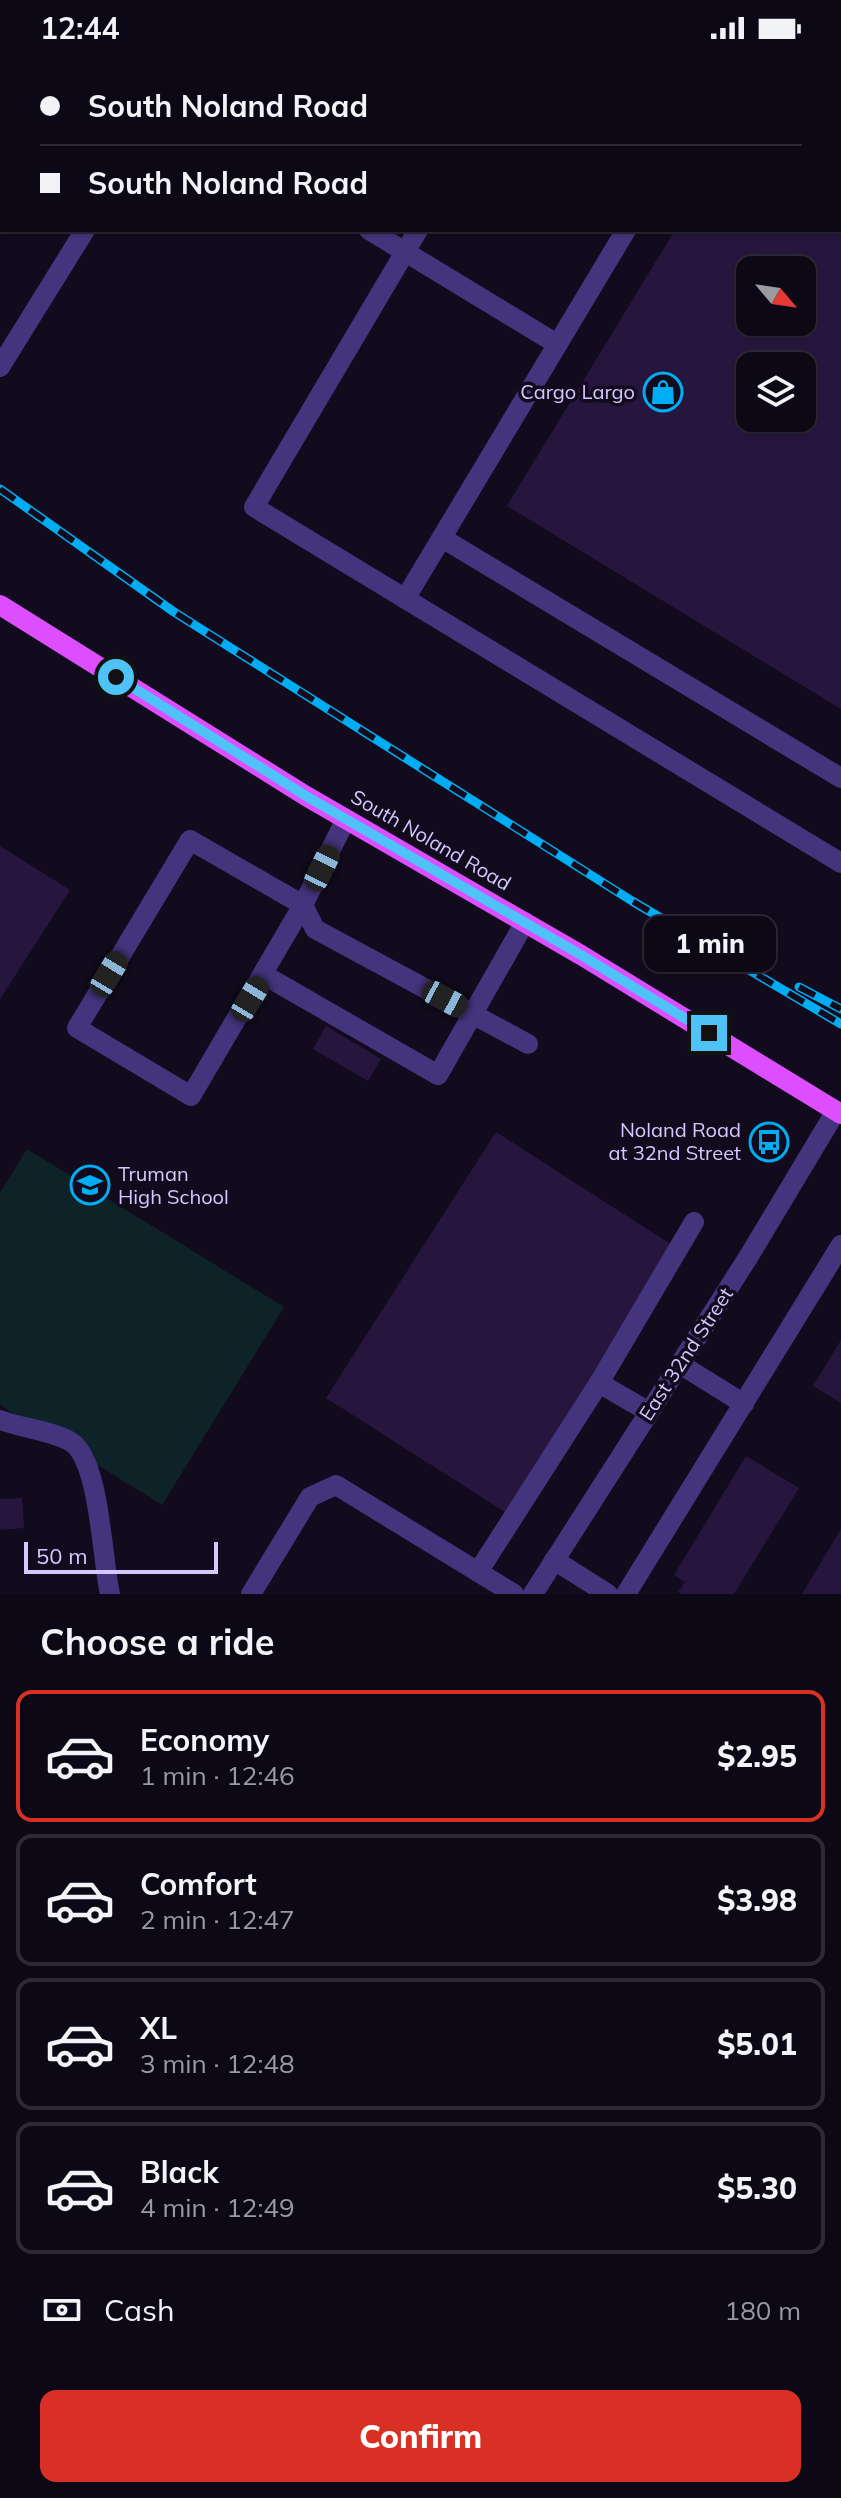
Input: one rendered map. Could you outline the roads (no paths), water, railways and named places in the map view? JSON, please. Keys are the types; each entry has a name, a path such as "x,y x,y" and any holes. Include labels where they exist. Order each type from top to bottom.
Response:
{"main road":[{"name":"South Noland Road","path":"0,605 346,819 525,922 839,1112"}],"street":[{"path":"0,367 84,232"},
{"path":"372,232 557,344"},
{"path":"417,232 254,507 837,853"},
{"path":"405,599 625,232"},
{"path":"442,538 841,778"},
{"path":"346,819 303,905 264,975 191,1096 77,1028 190,840 303,905 315,929 528,1044"},
{"path":"264,975 438,1075 525,922"},
{"name":"East 32nd Street","path":"533,1594 839,1112"},
{"path":"478,1572 599,1383 694,1222"},
{"path":"626,1594 841,1245"},
{"path":"680,1364 744,1404"},
{"path":"599,1383 649,1412"},
{"path":"0,1420 59,1437 82,1452 92,1477 110,1594"},
{"path":"251,1594 310,1497 336,1485 514,1594"},
{"path":"554,1560 608,1594"}],"railway":[{"path":"0,489 174,612 632,901 841,1024"},
{"path":"799,987 841,1009"}],"place":[{"name":"Cargo Largo","path":"663,392"},
{"name":"Noland Road at 32nd Street","path":"769,1142"},
{"name":"Truman High School","path":"90,1185"}]}
